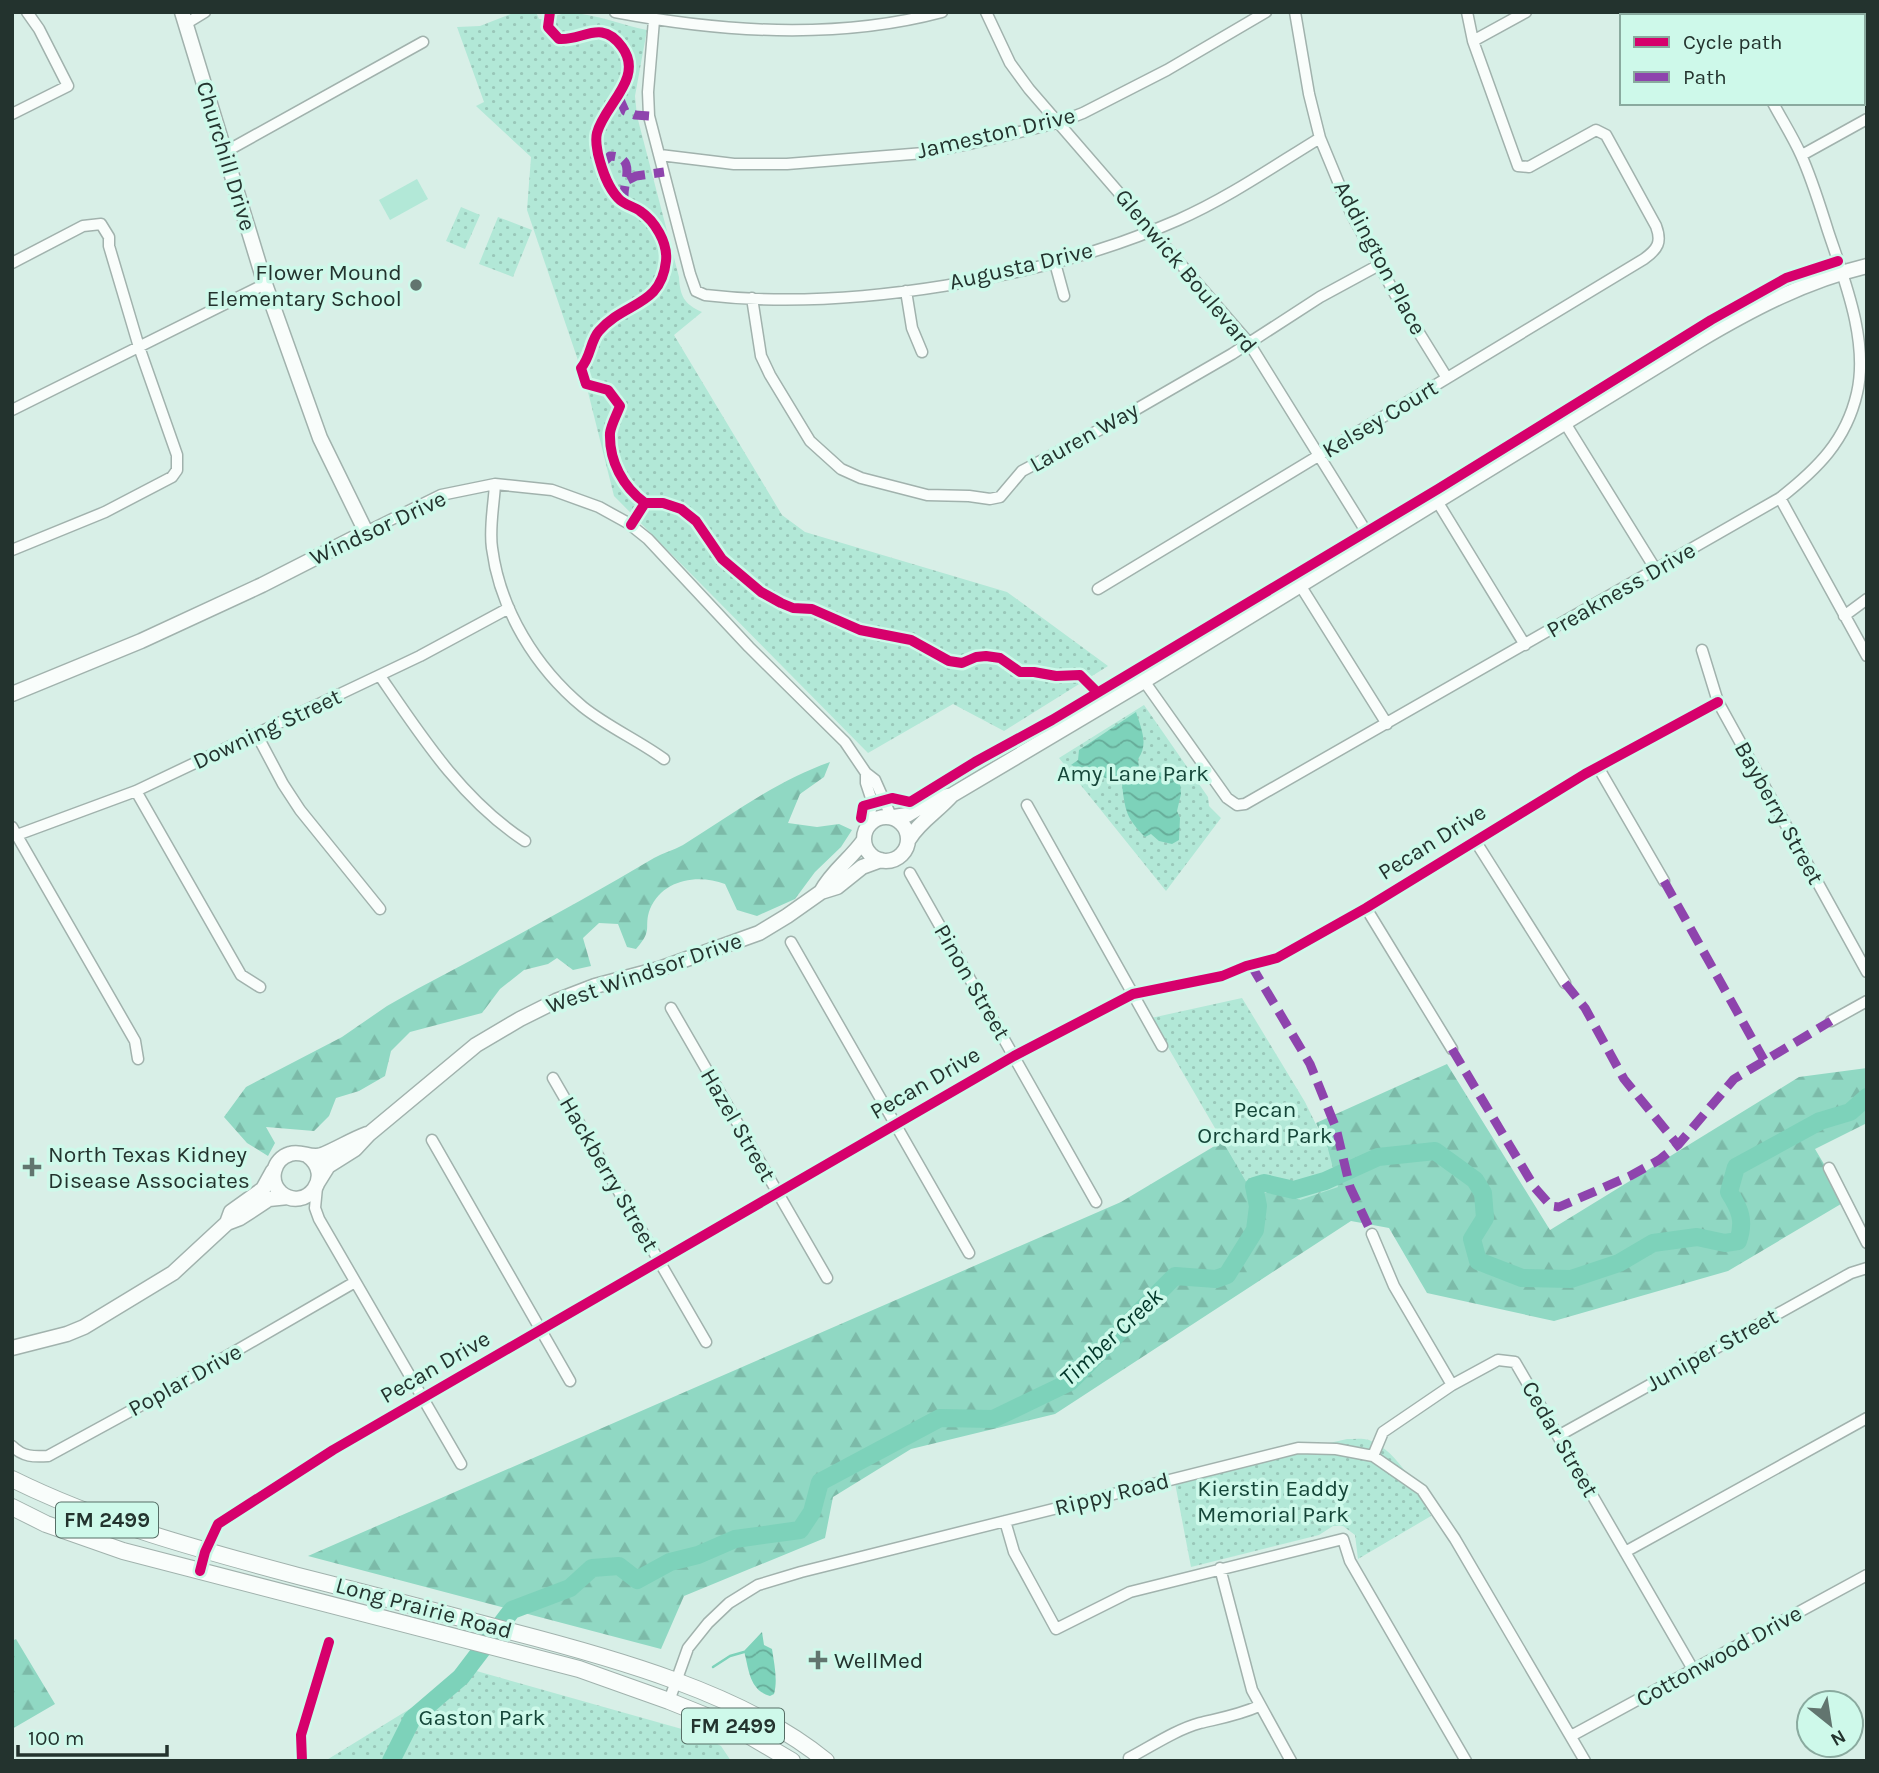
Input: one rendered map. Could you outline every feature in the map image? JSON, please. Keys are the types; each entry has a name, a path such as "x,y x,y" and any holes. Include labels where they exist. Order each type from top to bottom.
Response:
{"main road":[{"name":"Long Prairie Road","path":"12,1479 59,1503 205,1552 585,1650 676,1682 744,1710 814,1750 826,1761"},
{"name":"Long Prairie Road","path":"12,1507 46,1524 123,1551 579,1669 736,1728 792,1761"}],"street":[{"path":"12,114 68,86 39,29 27,12"},
{"path":"184,18 205,12"},
{"path":"615,12 654,20 740,28 820,29 852,27 942,12"},
{"name":"Glenwick Boulevard","path":"986,12 1010,63 1057,122 1249,343 1372,541"},
{"name":"Jameston Drive","path":"660,155 734,164 788,164 924,153 1057,122 1083,113 1134,87 1266,12"},
{"name":"Addington Place","path":"1295,12 1309,94 1320,138 1351,213 1447,378"},
{"path":"1467,12 1473,41 1526,12"},
{"name":"Churchill Drive","path":"184,18 265,284 320,438 366,532"},
{"path":"654,20 648,92 649,116 660,155"},
{"name":"Kelsey Court","path":"1098,589 1644,259 1658,246 1661,238 1656,226 1606,135 1596,130 1529,167 1518,166 1473,41"},
{"path":"225,152 423,42"},
{"name":"Preakness Drive","path":"1144,681 1227,798 1237,805 1253,800 1780,498 1815,470 1845,426 1857,392 1859,365 1856,324 1842,272 1801,156 1774,105"},
{"path":"1801,156 1867,119"},
{"name":"Augusta Drive","path":"660,155 696,290 705,295 752,298 824,298 906,291 1055,263 1186,216 1238,189 1320,138"},
{"path":"12,263 83,226 101,224 109,237 109,246 139,347 177,455 177,470 172,477 105,512 12,550"},
{"path":"1055,263 1063,296"},
{"name":"Lauren Way","path":"752,298 761,356 810,441 841,469 860,478 927,495 990,499 1000,497 1022,471 1083,440 1249,343 1320,297 1379,265"},
{"name":"West Windsor Drive","path":"821,892 829,878 853,857 864,840 869,825 878,818 907,815 933,799 952,795 1144,681 1750,310 1797,287 1867,266"},
{"path":"12,410 265,284"},
{"path":"906,291 912,328 922,352"},
{"path":"1565,423 1656,570"},
{"path":"495,484 491,546 498,578 520,632 552,677 584,707 664,759"},
{"name":"Windsor Drive","path":"12,694 141,641 262,585 441,495 495,484 552,490 600,507 628,523 648,539 749,648 845,742 866,773 875,780 892,817"},
{"path":"1780,498 1867,656"},
{"path":"1437,501 1525,645"},
{"path":"1300,585 1387,724"},
{"path":"1844,615 1867,599"},
{"name":"Downing Street","path":"15,831 136,791 380,676 509,608"},
{"name":"Bayberry Street","path":"1702,650 1718,702 1867,972"},
{"path":"380,676 443,767 508,830 525,841"},
{"name":"Pecan Drive","path":"200,1571 205,1552 218,1524 244,1505 423,1398 1014,1056 1133,994 1223,976 1246,966 1267,962 1366,908 1598,767 1718,702"},
{"path":"257,735 300,810 380,909"},
{"path":"1598,767 1664,881"},
{"name":"Windsor Drive","path":"866,773 872,801 869,825"},
{"path":"136,791 241,975 260,987"},
{"name":"West Windsor Drive","path":"12,1348 67,1334 110,1312 173,1273 227,1223 240,1218 269,1199 303,1198 314,1190 328,1166 355,1149 369,1133 475,1045 556,1001 595,986 659,969 758,933 788,916 821,892 837,887 862,867 900,856 917,825 941,808 952,795"},
{"path":"1027,805 1162,1046"},
{"path":"892,817 903,824 909,839"},
{"path":"15,831 135,1041 138,1059"},
{"path":"864,840 871,855 881,860"},
{"path":"1476,842 1565,983"},
{"name":"Pinon Street","path":"910,873 1096,1202"},
{"path":"1366,908 1452,1049"},
{"path":"791,942 969,1253"},
{"path":"1831,1021 1867,1000"},
{"name":"Hazel Street","path":"671,1008 827,1278"},
{"name":"Hackberry Street","path":"553,1079 706,1342"},
{"name":"West Windsor Drive","path":"227,1223 231,1212 263,1189 281,1158 294,1153 318,1156 369,1133"},
{"path":"432,1140 570,1381"},
{"path":"307,1155 317,1165 318,1183 314,1196 318,1219"},
{"path":"1829,1168 1867,1243"},
{"path":"274,1171 275,1185 279,1191 300,1203 318,1219 461,1464"},
{"path":"1372,1234 1394,1286 1452,1385"},
{"name":"Juniper Street","path":"1558,1436 1851,1273 1867,1268"},
{"name":"Poplar Drive","path":"12,1446 18,1452 31,1457 48,1456 355,1282"},
{"name":"Cedar Street","path":"1373,1456 1383,1432 1452,1385 1498,1360 1515,1362 1694,1671"},
{"path":"1625,1552 1867,1418"},
{"name":"Rippy Road","path":"669,1701 688,1648 729,1603 758,1586 801,1572 1298,1448 1336,1449 1373,1456 1422,1490 1455,1539 1586,1761"},
{"path":"1005,1521 1014,1552 1056,1629 1130,1592 1343,1539 1350,1561 1466,1761"},
{"path":"1220,1568 1247,1679 1259,1706 1291,1761"},
{"name":"Cottonwood Drive","path":"1571,1737 1867,1575"},
{"path":"1130,1760 1177,1732 1237,1716 1259,1706"}],"green space":[{"path":"516,12 536,12 539,19 567,13 580,14 647,30 635,96 637,116 680,289 687,302 702,312 674,335 782,515 805,532 1007,592 1108,666 1004,731 953,704 868,753 614,496 586,384 527,210 531,157 476,106 484,102 457,27 480,26"},
{"path":"417,179 428,199 390,220 379,200"},
{"path":"461,207 480,215 465,249 446,241"},
{"path":"498,217 532,230 513,277 479,264"},
{"name":"Amy Lane Park","path":"1144,705 1208,797 1209,806 1221,818 1166,891 1059,758"},
{"path":"830,762 824,777 800,794 788,823 817,827 839,824 852,830 841,847 815,872 795,899 757,916 737,910 725,884 704,879 672,885 663,891 650,909 646,933 636,949 627,947 618,924 599,923 583,938 591,966 573,970 557,958 548,964 524,970 500,989 482,1013 410,1032 391,1051 385,1076 359,1091 336,1098 329,1116 314,1131 266,1127 275,1143 268,1156 247,1143 224,1117 246,1087 342,1037 417,989 654,858 683,845 772,789"},
{"name":"Pecan Orchard Park","path":"1242,998 1305,1102 1328,1149 1338,1187 1300,1200 1282,1192 1265,1192 1255,1197 1151,1018"},
{"path":"1447,1064 1550,1230 1799,1077 1867,1068 1867,1123 1815,1149 1846,1201 1728,1271 1554,1321 1427,1293 1389,1228 1351,1221 1055,1414 911,1449 833,1497 825,1538 684,1596 661,1649 308,1556 1121,1202 1223,1141 1255,1196 1278,1193 1300,1200 1328,1149 1316,1123"},
{"name":"Kierstin Eaddy Memorial Park","path":"1347,1439 1369,1440 1390,1454 1406,1473 1431,1516 1358,1559 1355,1535 1343,1526 1333,1526 1319,1535 1191,1567 1175,1483 1268,1457"},
{"path":"16,1639 55,1704 12,1729 12,1641"},
{"name":"Gaston Park","path":"473,1670 696,1733 721,1746 731,1761 325,1761"}],"water":[{"path":"1136,712 1144,742 1138,759 1139,768 1148,773 1171,772 1180,784 1177,811 1180,818 1179,840 1172,844 1159,841 1151,834 1145,837 1134,824 1124,801 1122,784 1071,765 1078,760 1079,750"},
{"path":"762,1632 764,1645 772,1649 775,1666 775,1689 770,1696 754,1684 744,1651"}],"waterway":[{"name":"Timber Creek","path":"391,1761 412,1719 461,1677 512,1610 570,1588 592,1568 619,1566 637,1580 670,1562 698,1555 735,1539 800,1530 812,1512 820,1482 940,1418 993,1419 1070,1382 1175,1276 1216,1279 1227,1275 1255,1230 1258,1206 1254,1186 1264,1183 1294,1190 1325,1181 1378,1157 1435,1151 1475,1180 1483,1193 1485,1218 1472,1239 1478,1261 1522,1278 1571,1279 1619,1263 1653,1243 1697,1237 1725,1243 1738,1241 1740,1215 1729,1192 1736,1167 1820,1121 1850,1112 1867,1097"},
{"path":"713,1667 730,1656 744,1652"}],"marked path":[{"path":"618,95 625,111 649,116"},
{"path":"601,165 610,156 625,162 625,203"},
{"path":"628,180 636,176 664,172"},
{"path":"1664,881 1764,1060"},
{"path":"1251,965 1310,1064 1336,1128 1350,1187 1372,1234"},
{"path":"1565,983 1585,1008 1624,1079 1678,1145"},
{"path":"1452,1049 1535,1188 1551,1206 1559,1207 1630,1176 1659,1160 1678,1145 1734,1079 1831,1021"}],"cycle path":[{"path":"550,12 548,27 559,39 599,32 607,34 622,47 628,58 626,80 597,133 598,154 605,178 614,193 620,200 651,220 665,247 666,261 657,287 599,331 581,368 586,384 608,390 620,406 610,433 612,454 624,481 645,503"},
{"path":"861,818 863,806 892,798 910,802 975,762 1052,720 1438,489 1711,320 1786,278 1838,261"},
{"path":"631,525 645,503 663,503 681,509 696,521 722,559 761,592 781,603 793,608 812,609 860,630 911,640 949,661 962,663 986,656 1000,658 1020,672 1056,676 1080,675 1097,692"},
{"path":"200,1571 205,1552 218,1524 333,1450 1014,1056 1133,994 1222,976 1277,958 1366,908 1585,774 1718,702"},
{"path":"302,1761 301,1735 329,1642"}],"place":[{"name":"Flower Mound Elementary School","path":"416,285"},
{"name":"North Texas Kidney Disease Associates","path":"32,1167"},
{"name":"WellMed","path":"818,1660"}]}
